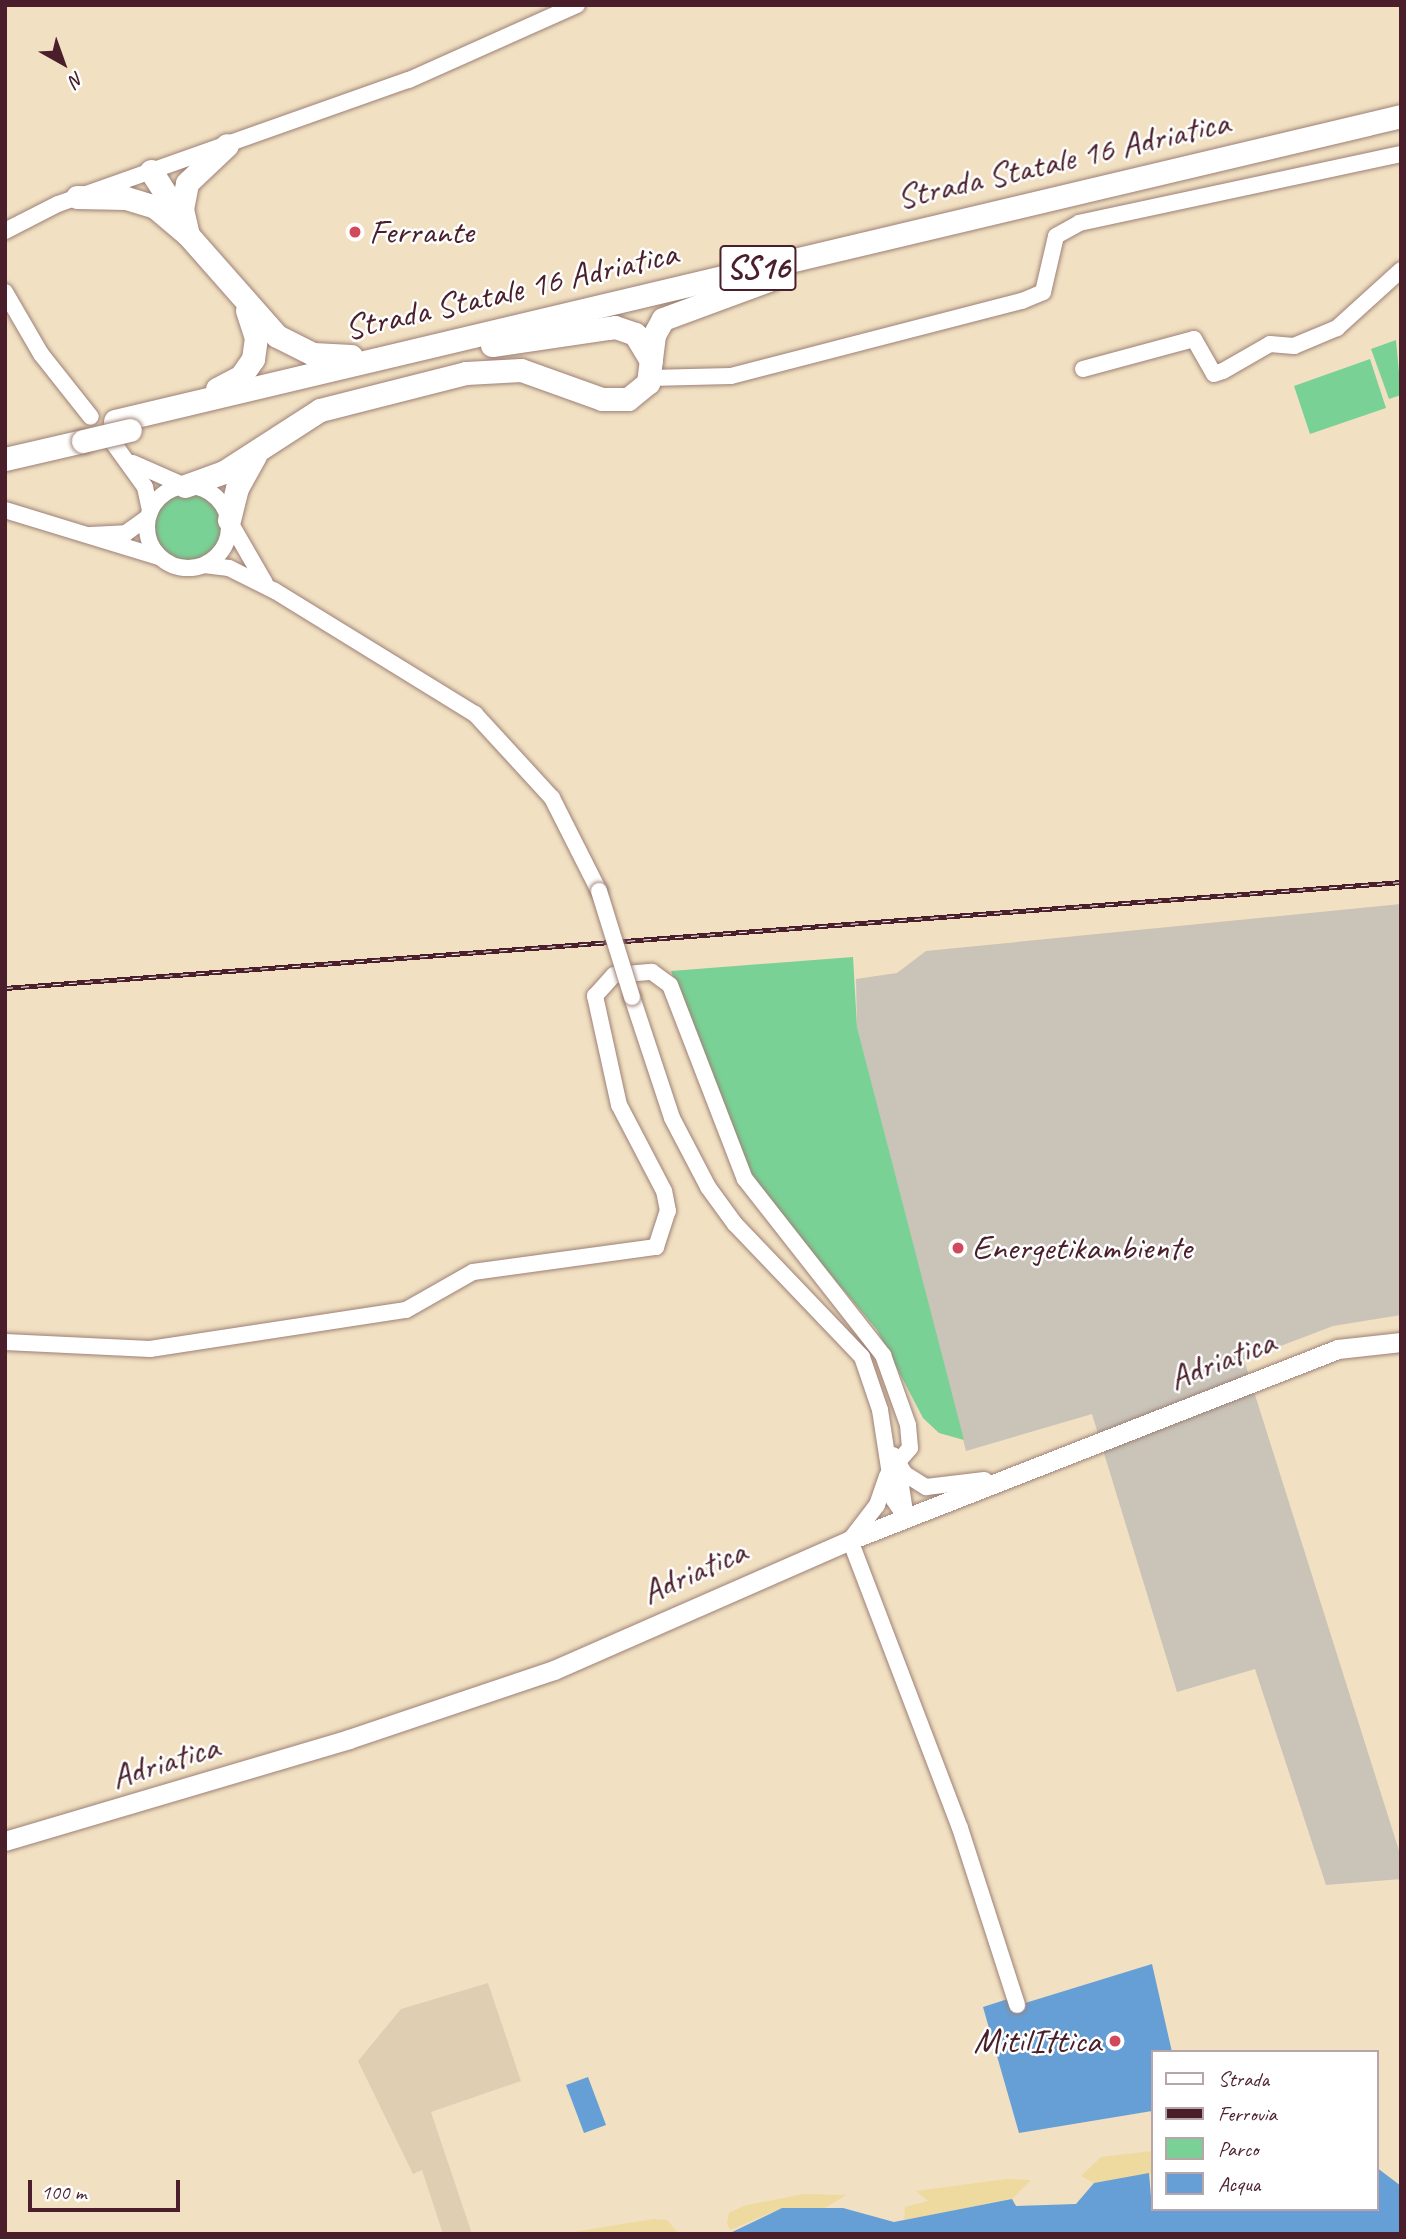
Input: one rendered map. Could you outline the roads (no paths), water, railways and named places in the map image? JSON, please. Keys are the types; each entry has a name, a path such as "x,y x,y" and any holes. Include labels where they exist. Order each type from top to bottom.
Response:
{"highway":[{"name":"Strada Statale 16 Adriatica","path":"120,431 154,411 1401,116"},
{"name":"Strada Statale 16 Adriatica","path":"5,447 120,431 1401,129"},
{"path":"178,223 190,178 227,145"},
{"name":"SS16","path":"151,171 178,223 246,307 286,342 324,356 444,342"},
{"name":"SS16","path":"77,197 133,199 178,223"},
{"name":"SS16","path":"650,369 654,332 667,316 774,278"},
{"name":"SS16","path":"154,411 243,374 256,342 246,307"},
{"name":"SS16","path":"478,347 615,327 635,334 650,369"},
{"path":"185,486 224,472 265,441 326,407 479,371 536,373 612,400 636,396 650,369"},
{"name":"Strada Statale 16 Adriatica","path":"5,459 77,436"},
{"path":"229,520 239,481 265,441"}],"main road":[{"name":"Adriatica","path":"5,1841 349,1739 554,1670 850,1540 1338,1349 1401,1342"}],"street":[{"path":"5,231 23,220 77,197 324,112 577,5"},
{"path":"650,369 731,376 1021,301 1043,292 1056,236 1079,223 1401,155"},
{"path":"5,245 23,220"},
{"path":"1083,369 1194,338 1214,374 1270,344 1294,346 1326,334 1401,270"},
{"path":"5,292 41,354 91,417"},
{"path":"120,431 149,514 149,540 162,558"},
{"path":"128,460 185,486 213,493 249,564 275,591"},
{"path":"84,535 126,533 149,514 164,493 185,486"},
{"path":"5,510 162,558 182,568 204,565 229,568 275,591 435,684 496,733 557,806 599,891 632,997 691,1159 735,1224 858,1350 887,1441 906,1518"},
{"path":"204,565 224,548 229,520"},
{"path":"5,1342 150,1349 406,1310 473,1272 656,1247 668,1211 664,1191 619,1105 595,996 614,975 652,972 670,985 745,1179 870,1332 908,1425 910,1448 892,1467 877,1506 850,1540 960,1828 1017,2005"},
{"path":"887,1441 908,1425"},
{"path":"892,1467 916,1483 939,1489 1031,1469"}],"water":[{"path":"1152,1964 1172,2050 1150,2050 1150,2111 1019,2133 983,2007 1011,1998 1022,2004"},
{"path":"588,2077 606,2125 584,2133 566,2085"},
{"path":"1378,2169 1401,2186 1401,2234 728,2234 782,2208 843,2208 894,2222 1012,2199 1016,2206 1076,2204 1094,2183 1149,2173 1150,2211 1378,2211"}],"railway":[{"path":"5,988 1401,882"}],"place":[{"name":"Ferrante","path":"355,232"},
{"name":"Energetikambiente","path":"958,1248"},
{"name":"MitilIttica","path":"1115,2041"}]}
